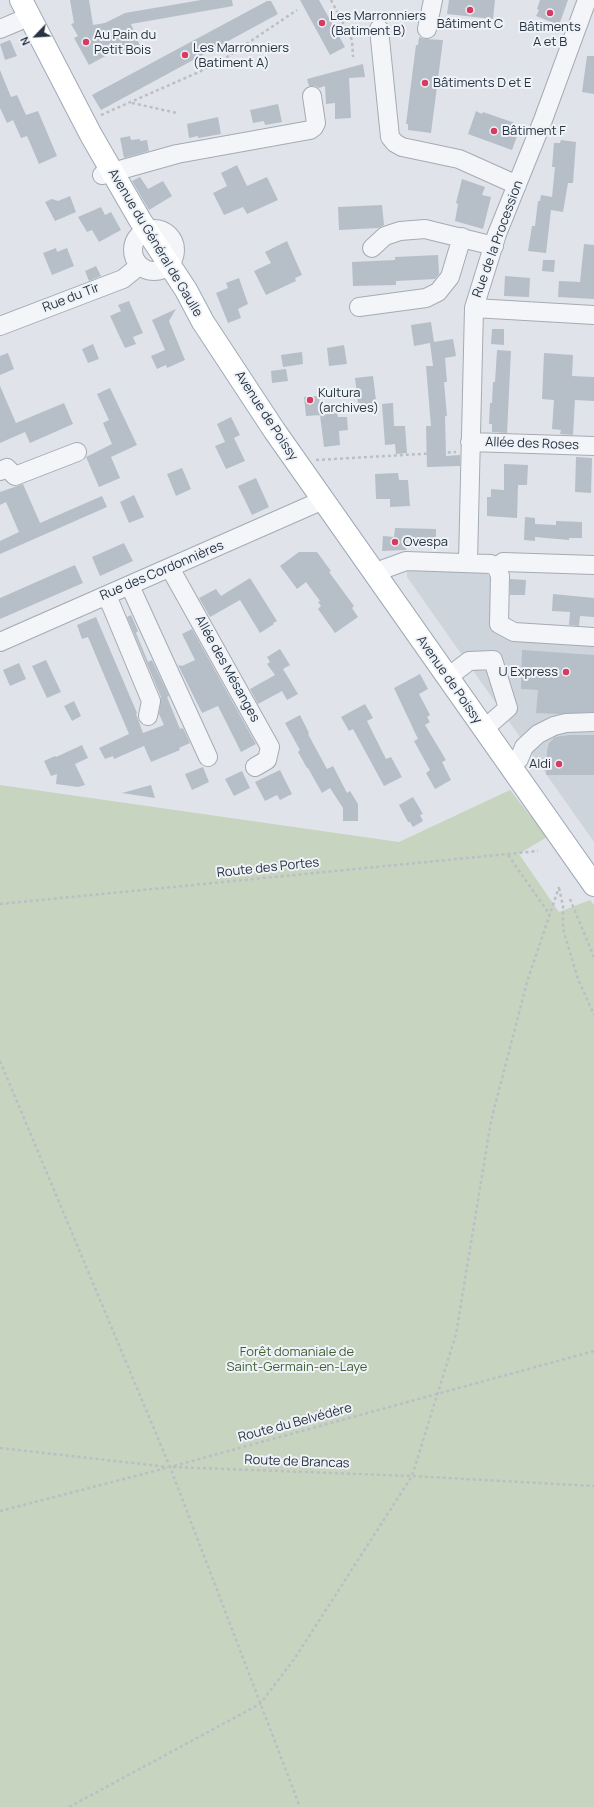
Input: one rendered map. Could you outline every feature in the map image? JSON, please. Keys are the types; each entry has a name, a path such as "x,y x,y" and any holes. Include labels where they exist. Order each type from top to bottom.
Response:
{"main road":[{"name":"Avenue du Général de Gaulle","path":"8,0 91,135 107,174 142,233 156,267 186,290 203,322 233,367"},
{"name":"Avenue de Poissy","path":"233,367 307,460 328,498"},
{"name":"Avenue de Poissy","path":"233,367 274,430 328,498 488,726 594,865"},
{"name":"Avenue de Poissy","path":"380,572 456,670 488,726"},
{"name":"Avenue de Poissy","path":"515,762 549,843 594,885"}],"street":[{"path":"427,29 433,0"},
{"name":"Rue de la Procession","path":"468,562 474,308 494,246 543,120 587,0"},
{"path":"379,29 390,137 395,143 402,148 459,159 517,185"},
{"path":"107,174 177,154 310,130 316,123 312,96"},
{"path":"372,248 385,236 400,231 425,229 494,246"},
{"path":"142,233 133,244 133,256 156,267"},
{"path":"359,308 426,298 438,292 450,277 462,237"},
{"name":"Rue du Tir","path":"0,326 123,278 156,267"},
{"path":"474,308 594,315"},
{"name":"Allée des Roses","path":"470,447 594,446"},
{"path":"0,471 7,468 15,476 77,452"},
{"name":"Rue des Cordonnières","path":"0,642 328,498"},
{"path":"380,572 406,561 427,566 468,562 491,564 497,568 500,576 499,624 514,632 594,637"},
{"path":"497,568 503,562 594,565"},
{"name":"Allée des Mésanges","path":"170,568 270,747 267,760 255,767"},
{"path":"130,586 208,757"},
{"path":"105,596 111,605 151,701 148,716"},
{"path":"456,670 469,661 493,660 508,708 488,726"},
{"path":"515,762 524,747 538,734 566,723 594,722"}],"path":[{"path":"331,0 352,40 353,57"},
{"path":"97,109 101,116 199,72 227,57 297,10"},
{"path":"131,103 177,113"},
{"path":"307,460 470,447"},
{"name":"Route des Portes","path":"0,904 508,855 549,843"},
{"path":"508,855 550,915"},
{"path":"69,1807 260,1704 295,1658 412,1476 456,1334 491,1121 527,982 559,888 563,906 563,929 578,979 594,1015"},
{"path":"570,899 594,957"},
{"path":"0,1061 170,1467 300,1807"},
{"name":"Route du Belvédère","path":"0,1511 170,1467 594,1352"},
{"name":"Route de Brancas","path":"0,1448 170,1467 412,1476 594,1486"}],"shaded area":[{"path":"407,567 483,568 492,580 491,618 594,642 594,842 407,577"}],"green space":[{"name":"Forêt domaniale de Saint-Germain-en-Laye","path":"0,785 399,842 510,790 547,837 519,854 559,912 590,900 594,905 594,1807 0,1807"}],"building":[{"path":"70,0 89,0 93,25 105,23 125,13 201,0 232,0 233,6 131,24 140,46 109,54 89,65 74,38 78,36 71,24 74,23"},
{"name":"Les Marronniers (Batiment B)","path":"300,0 319,0 345,47 330,55"},
{"name":"Bâtiment C","path":"449,0 495,0 493,19 447,14"},
{"name":"Bâtiments A et B","path":"540,0 568,0 559,25 536,16 539,10 537,9"},
{"name":"Les Marronniers (Batiment A)","path":"267,1 271,1 278,14 101,110 92,95"},
{"name":"Bâtiments D et E","path":"419,37 425,39 443,40 431,133 408,130 408,124 406,124 416,45 418,45"},
{"path":"10,40 17,56 5,60 0,44"},
{"path":"587,56 594,56 594,94 582,92"},
{"path":"363,64 365,77 349,78 351,118 335,119 335,103 326,104 325,86 319,88 309,86 307,79"},
{"path":"0,70 11,97 17,95 26,115 38,111 57,156 39,164 27,136 21,138 13,120 7,123 0,108"},
{"path":"278,104 282,122 265,125 264,121 253,123 250,110"},
{"name":"Bâtiment F","path":"476,111 515,123 514,125 520,128 512,150 468,134"},
{"path":"218,117 221,134 189,138 187,124"},
{"path":"130,136 131,140 147,140 149,151 124,158 120,138"},
{"path":"561,140 576,142 573,183 568,183 563,212 551,210 546,253 528,251 532,226 535,226 538,201 540,201 541,195 552,197 555,167 552,167 554,143 560,143"},
{"path":"237,165 247,186 267,177 278,200 247,214 243,207 224,215 213,193 227,186 221,173"},
{"path":"140,177 148,189 163,181 172,196 149,210 132,181"},
{"path":"462,179 485,187 482,195 491,197 483,229 455,221 458,204 456,203"},
{"path":"70,196 76,212 55,221 45,202 52,199 58,201"},
{"path":"382,205 384,225 378,228 339,230 338,207"},
{"path":"101,207 105,215 111,212 121,230 99,242 92,230 87,232 78,217"},
{"path":"287,241 302,275 295,278 296,281 266,295 254,271 271,263 265,252"},
{"path":"584,244 594,245 594,299 558,297 559,281 580,282"},
{"path":"56,248 57,252 67,248 74,266 52,275 43,253"},
{"path":"438,255 439,274 435,279 396,281 396,285 353,286 352,262 395,260 395,257"},
{"path":"543,260 555,260 554,272 542,271"},
{"path":"96,266 101,276 89,281 85,271"},
{"path":"505,276 530,278 529,297 504,296"},
{"path":"239,278 248,304 238,309 241,318 228,323 216,293 228,288 226,283"},
{"path":"129,301 143,333 133,337 136,344 125,348 110,316 121,311 118,305"},
{"path":"176,309 169,321 185,360 167,368 166,365 157,369 151,356 165,350 152,320"},
{"path":"431,322 434,342 453,339 456,356 445,358 447,382 444,382 447,416 445,416 446,456 460,455 460,466 427,467 426,426 431,426 426,366 433,366 430,343 414,346 411,325"},
{"path":"492,329 504,329 504,345 491,344"},
{"path":"93,344 99,359 88,363 82,349"},
{"path":"344,345 347,364 329,366 327,348"},
{"path":"497,350 511,351 507,433 492,432 492,424 489,424 493,382 495,382"},
{"path":"302,352 303,364 283,367 281,355"},
{"path":"8,353 14,369 0,375 0,356"},
{"path":"544,353 573,355 572,376 594,377 594,401 575,400 573,435 560,434 561,430 552,429 554,400 542,399"},
{"path":"286,369 288,381 272,383 271,371"},
{"path":"373,376 377,409 359,411 355,378"},
{"path":"0,386 16,423 64,403 73,424 30,443 25,432 0,443"},
{"path":"110,388 137,445 111,457 120,478 99,487 86,457 112,444 103,423 109,420 97,394"},
{"path":"319,396 321,415 306,416 304,397"},
{"path":"393,403 394,426 405,426 407,453 396,454 395,444 385,445 382,404"},
{"path":"337,413 338,417 347,417 348,430 339,431 340,445 324,447 320,415"},
{"path":"231,417 240,435 234,438 245,461 226,469 215,446 225,442 217,424"},
{"path":"576,457 592,458 591,493 575,492"},
{"path":"504,464 528,465 527,485 518,485 517,518 487,516 487,497 491,497 491,489 504,490"},
{"path":"182,468 191,489 176,496 167,474"},
{"path":"398,473 399,480 408,480 410,506 390,507 390,499 376,499 375,474"},
{"path":"256,478 269,507 252,515 238,486"},
{"path":"23,484 40,523 102,496 107,507 0,554 0,541 19,532 6,502 0,505 0,492"},
{"path":"134,495 144,517 129,523 120,502"},
{"path":"525,517 535,518 535,524 556,525 556,521 582,522 582,538 569,538 569,540 535,537 535,541 524,540"},
{"path":"395,528 436,529 436,539 407,538 406,550 382,551 383,536 394,537"},
{"path":"124,543 133,561 100,576 92,557"},
{"path":"299,552 317,552 331,571 329,572 354,606 352,608 358,617 335,633 318,609 321,606 318,602 320,601 306,582 297,589 280,566"},
{"path":"75,565 83,583 0,619 0,598"},
{"path":"250,578 277,621 260,633 240,600 210,617 199,598 216,589 221,596"},
{"path":"510,579 526,580 525,595 510,595"},
{"path":"553,594 594,598 594,617 580,616 579,626 569,625 570,612 552,611"},
{"path":"131,615 138,631 136,633 148,662 152,660 169,696 167,697 180,729 183,728 190,743 179,748 180,750 151,762 144,746 114,759 113,756 105,759 99,748 129,734 88,637 82,639 77,625 96,617 137,713 136,714 143,733 164,725 159,714 161,697 127,617"},
{"path":"192,629 256,744 241,752 218,706 202,713 178,665 182,666 195,660 182,634"},
{"path":"280,649 290,665 283,669 298,694 287,700 282,691 258,704 250,689 275,675 267,664 270,662 267,657"},
{"name":"U Express","path":"522,650 594,655 594,712 559,714 536,713 538,690 521,689"},
{"path":"46,660 61,692 47,698 32,666"},
{"path":"19,663 26,679 10,686 3,670"},
{"path":"420,674 428,689 419,694 430,715 427,717 430,722 425,725 446,760 442,762 451,780 435,789 426,773 430,770 414,741 418,739 394,688"},
{"path":"74,701 81,716 72,721 64,706"},
{"path":"365,704 373,718 367,721 386,759 391,757 402,777 384,786 353,729 349,731 341,717"},
{"path":"300,715 309,733 308,734 327,769 333,766 347,793 350,791 358,804 358,821 343,821 343,808 330,788 322,793 298,752 300,750 285,723"},
{"path":"569,735 594,735 594,775 546,775 547,751 549,743 555,737"},
{"path":"82,745 88,758 75,764 85,785 78,787 56,784 57,774 51,776 44,761"},
{"path":"203,767 209,782 192,790 185,774"},
{"path":"280,770 292,794 280,800 277,795 265,801 255,782"},
{"path":"242,771 250,788 234,796 225,779"},
{"path":"151,785 155,798 122,793"},
{"path":"413,797 423,814 420,815 423,821 413,827 410,822 408,822 399,805"}],"place":[{"name":"Bâtiment C","path":"470,10"},
{"name":"Bâtiments A et B","path":"550,13"},
{"name":"Les Marronniers (Batiment B)","path":"322,23"},
{"name":"Au Pain du Petit Bois","path":"86,42"},
{"name":"Les Marronniers (Batiment A)","path":"185,55"},
{"name":"Bâtiments D et E","path":"425,83"},
{"name":"Bâtiment F","path":"494,131"},
{"name":"Kultura (archives)","path":"310,400"},
{"name":"Ovespa","path":"395,542"},
{"name":"U Express","path":"566,672"},
{"name":"Aldi","path":"559,764"}]}
